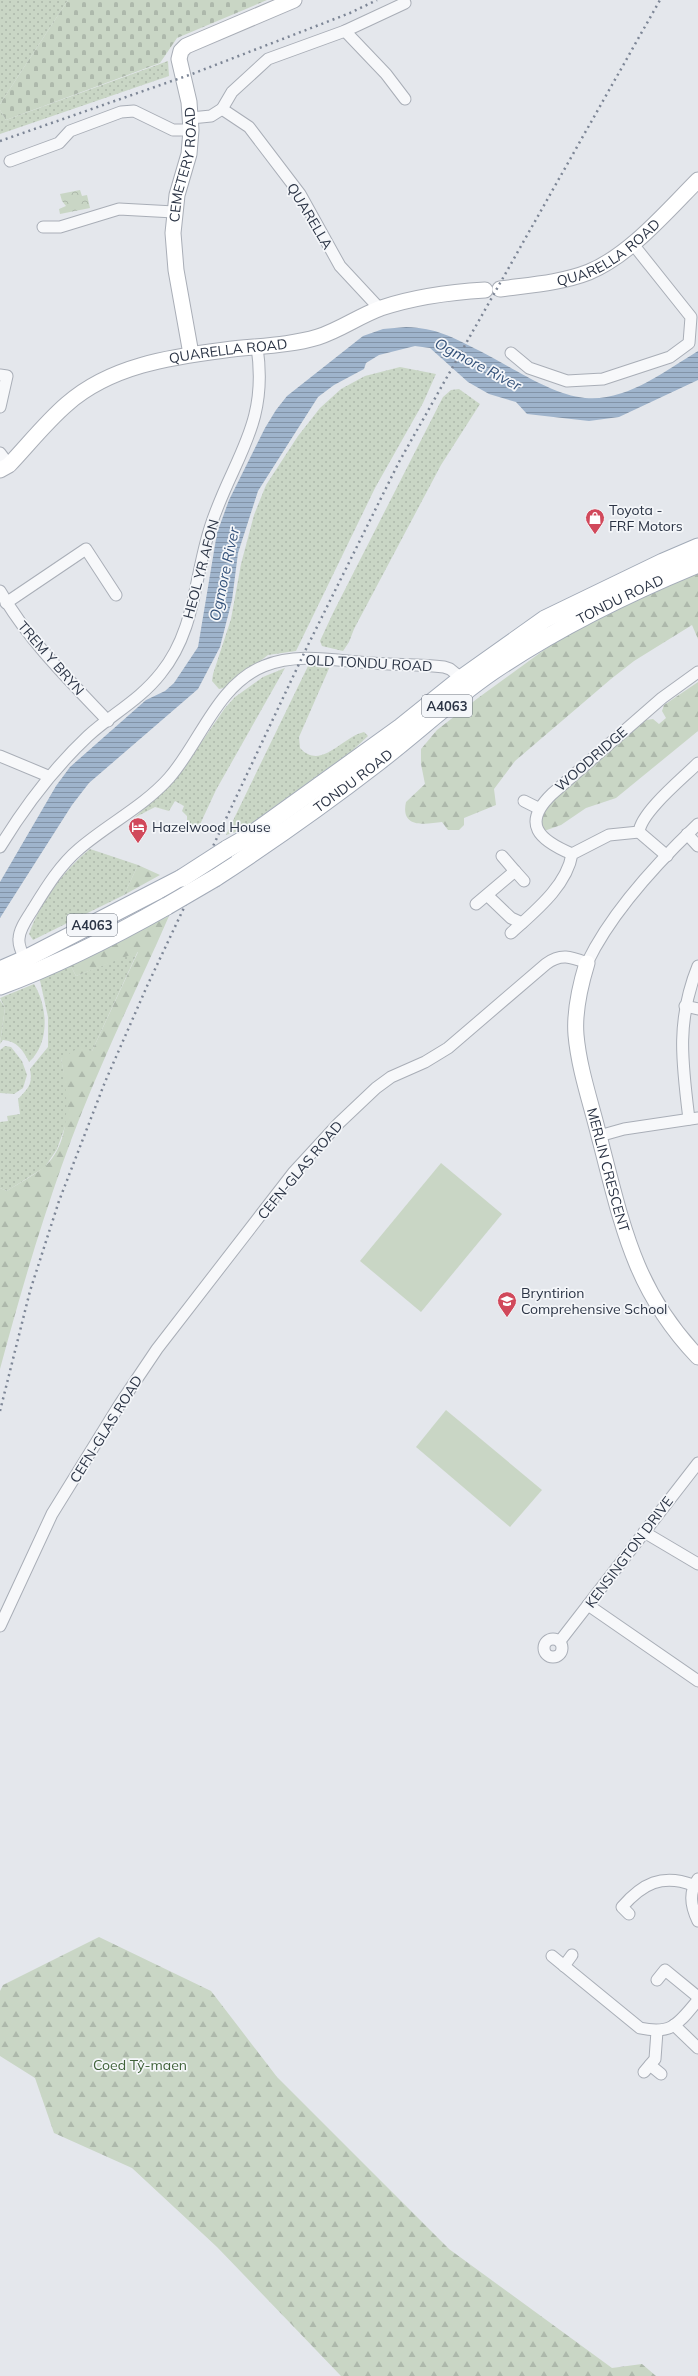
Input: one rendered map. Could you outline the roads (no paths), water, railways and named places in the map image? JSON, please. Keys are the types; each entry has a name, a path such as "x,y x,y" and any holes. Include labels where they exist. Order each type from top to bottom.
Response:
{"main road":[{"name":"TONDU ROAD","path":"0,986 28,966 182,878 248,837 401,727 467,682 559,612 698,547"},
{"name":"TONDU ROAD","path":"0,970 28,966 138,922 167,906 214,878 294,825 376,764 467,682 588,613 645,586 698,564"}],"street":[{"name":"CEMETERY ROAD","path":"191,354 173,251 174,212 189,154 191,124 186,88 180,67 179,59 181,51 186,46 294,0"},
{"path":"10,161 59,142 70,131 121,112 134,111 173,130 191,124 211,116 222,108 232,92 268,59 345,30 405,3"},
{"path":"345,30 386,74 405,99"},
{"name":"QUARELLA","path":"222,108 248,127 300,194 340,266 380,309"},
{"name":"QUARELLA ROAD","path":"3,463 67,403 104,378 142,364 191,354 258,347 318,337 380,309 403,302 554,281 589,272 625,250 698,180"},
{"path":"43,227 60,227 119,209 174,212"},
{"path":"511,353 529,368 567,381 603,379 670,357 689,343 691,317 632,243"},
{"name":"HEOL YR AFON","path":"0,847 48,776 89,735 145,692 162,673 180,644 194,604 211,526 247,444 255,420 260,396 260,366 258,347"},
{"path":"0,375 7,376 0,407"},
{"path":"6,603 86,550 116,595"},
{"name":"TREM Y BRYN","path":"0,591 14,616 50,659 108,721"},
{"name":"OLD TONDU ROAD","path":"28,966 19,942 21,931 38,901 64,864 78,849 142,804 159,788 178,768 226,695 252,672 265,666 292,659 320,658 370,663 444,667 467,682"},
{"name":"WOODRIDGE","path":"538,808 656,703 698,672"},
{"path":"0,756 48,776"},
{"path":"638,832 640,824 652,809 698,763"},
{"path":"524,801 538,808 535,821 541,834 551,844 572,854"},
{"path":"587,963 597,942 612,920 667,856 698,824"},
{"path":"511,933 542,905 565,876 572,854 609,835 638,832 667,856"},
{"path":"687,834 698,846"},
{"path":"502,856 524,881"},
{"path":"476,904 488,896 515,871"},
{"path":"488,896 511,918 522,923"},
{"name":"CEFN-GLAS ROAD","path":"0,1626 52,1514 120,1404 157,1349 293,1173 339,1123 376,1088 397,1074 425,1062 448,1048 546,964 562,956 587,963"},
{"name":"MERLIN CRESCENT","path":"587,963 578,996 576,1034 584,1078 621,1224 635,1263 662,1314 698,1357"},
{"path":"599,1136 693,1118 683,1064 682,1028 684,1006 698,966"},
{"path":"684,1006 698,1009"},
{"name":"KENSINGTON DRIVE","path":"560,1641 698,1463"},
{"path":"644,1532 698,1564"},
{"path":"588,1605 698,1681"},
{"path":"622,1907 635,1892 654,1882 696,1882 691,1900 693,1910 698,1921"},
{"path":"564,1966 572,1955"},
{"path":"552,1956 640,2028 657,2032 674,2025 698,1999 666,1970 657,1980"},
{"path":"674,2025 698,2048"},
{"path":"657,2032 655,2059 647,2069 661,2074"}],"water":[{"name":"Ogmore River","path":"406,327 427,329 444,334 480,351 545,386 572,396 600,398 630,390 659,376 698,351 698,380 619,417 589,421 527,414 516,402 489,394 468,382 430,348 415,346 379,355 366,363 364,369 334,385 318,397 258,491 238,553 232,600 220,647 198,689 89,783 72,805 0,918 0,882 56,786 70,767 146,700 165,691 174,683 198,647 217,533 229,500 265,428 276,410 287,396 363,336 383,329"}],"railway":[{"path":"0,141 192,74 350,13 377,0"},
{"path":"0,1411 30,1291 59,1201 105,1082 148,984 307,647 399,462 660,0"}],"place":[{"name":"Toyota - FRF Motors","path":"595,535"},
{"name":"Hazelwood House","path":"138,844"},
{"name":"Bryntirion Comprehensive School","path":"507,1318"}],"park label":[{"name":"Coed Tŷ-maen","path":"140,2065"}]}
